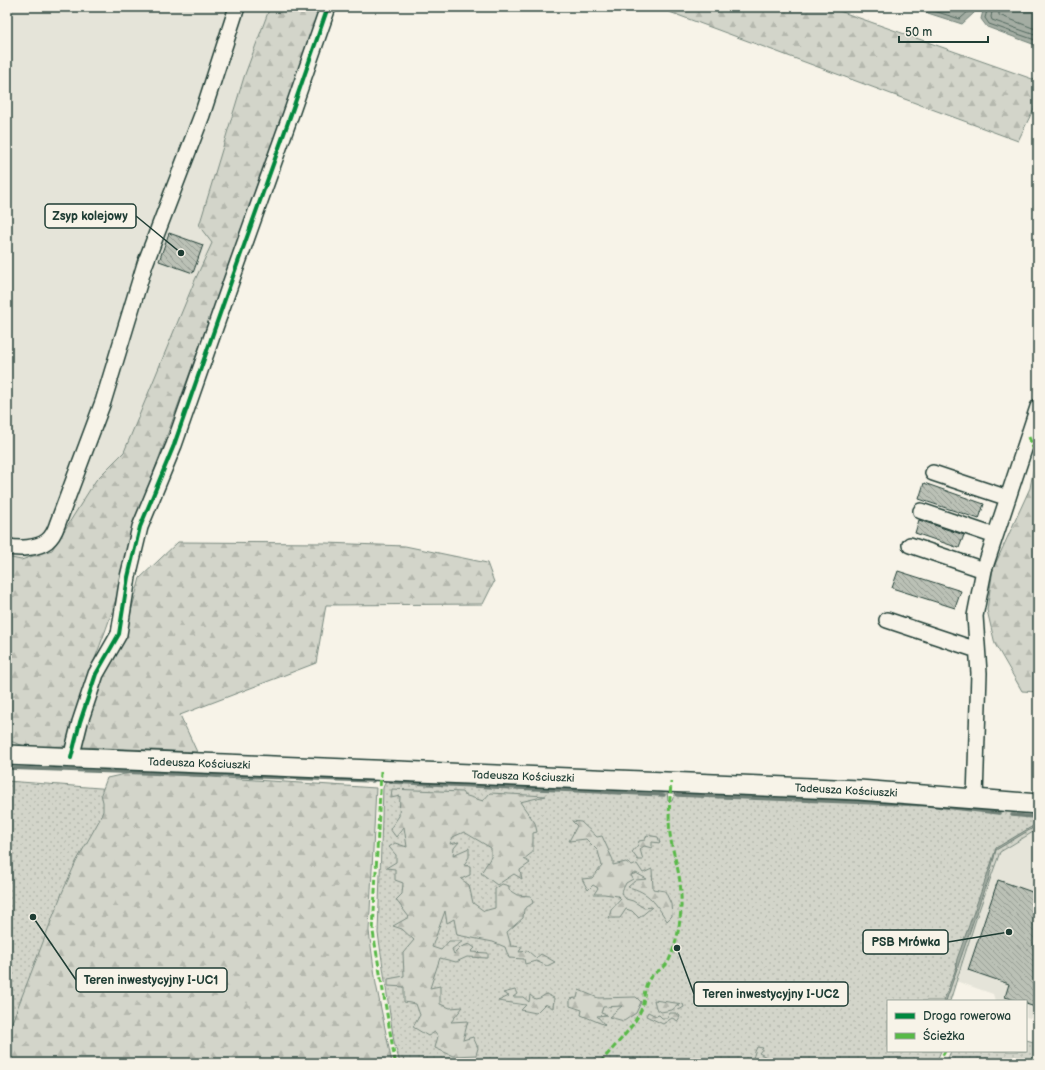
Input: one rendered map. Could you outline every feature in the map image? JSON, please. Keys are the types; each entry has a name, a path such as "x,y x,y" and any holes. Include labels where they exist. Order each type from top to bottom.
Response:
{"main road":[{"name":"Tadeusza Kościuszki","path":"7,756 859,790 1038,804"}],"street":[{"path":"7,546 12,548 27,548 46,542 52,535 57,525 103,402 145,264 202,116 237,7"},
{"path":"71,758 80,722 96,674 119,634 128,576 140,527 174,445 292,114 328,7"},
{"path":"975,798 979,673 975,616 984,570 1038,407"},
{"path":"934,473 1008,498"},
{"path":"921,511 995,536"},
{"path":"910,545 984,570"},
{"path":"887,620 977,650"}],"shaded area":[{"path":"7,7 290,7 158,427 27,747 7,746"},
{"path":"1038,829 1038,1020 1027,1017 1027,1000 995,1000 993,994 956,981 1000,852"}],"green space":[{"path":"270,7 323,7 133,529 115,602 81,695 68,746 27,747 7,740 7,557 21,560 52,550 96,480 124,452 195,280 212,243 199,226 244,77"},
{"path":"656,7 828,7 1038,81 1038,100 1018,141"},
{"path":"1038,446 1038,692 1022,691 995,644 987,610 993,569 1030,488"},
{"path":"178,542 326,543 405,546 487,563 494,582 483,604 326,605 316,663 180,715 197,752 82,747 85,726 100,678 119,645 129,619 140,578"},
{"path":"134,772 376,788 369,931 376,984 392,1063 7,1063 7,1035 62,893 76,862 100,819 103,811 101,794 107,778"},
{"path":"386,780 667,791 668,801 672,801 675,792 878,797 1038,811 1038,829 1000,852 977,916 950,1000 887,1000 887,1052 941,1052 936,1063 400,1063 394,1042 378,933 383,788"},
{"path":"7,781 113,789 7,1046"},
{"path":"392,789 462,792 464,795 483,801 490,793 546,796 520,802 535,823 537,832 533,833 533,852 524,859 530,863 520,870 522,879 514,874 497,885 481,873 491,857 491,848 464,832 453,837 450,844 459,842 454,848 453,855 469,848 469,857 464,865 470,866 470,875 461,879 469,885 473,903 484,911 495,908 495,889 502,884 509,886 509,890 517,895 531,896 533,903 524,909 523,918 507,932 511,946 522,947 519,952 528,951 536,958 541,954 555,962 547,966 536,961 525,964 524,959 509,958 505,947 493,942 457,935 454,919 447,923 445,911 432,947 441,950 449,941 463,941 452,949 454,954 461,947 469,944 475,948 471,952 488,953 488,958 467,957 456,962 440,958 430,988 440,986 440,1004 450,1008 463,1007 451,1022 468,1021 463,1040 473,1037 478,1048 476,1055 453,1056 435,1048 438,1036 435,1032 428,1036 413,1027 420,1015 416,1004 404,1002 404,987 388,986 388,979 404,976 403,953 414,940 402,929 393,926 409,917 396,900 402,894 403,883 395,880 395,869 386,868 396,862 396,855 389,847 395,843 407,847 404,827 396,837 390,829 399,816 400,796 391,798"},
{"path":"572,821 581,822 597,837 602,836 613,860 613,865 626,862 632,866 637,864 643,873 652,869 653,889 665,891 671,904 672,916 667,921 656,904 647,895 636,889 628,887 636,880 647,879 636,873 631,875 633,879 626,883 621,893 626,899 633,901 644,908 652,907 639,918 632,911 626,909 620,918 609,918 611,910 621,899 618,896 594,894 598,888 593,885 588,890 582,879 592,878 602,866 598,851 586,839 569,841 577,826"},
{"path":"647,835 658,837 660,843 652,842 652,848 644,846 640,849 643,860 638,860 632,852 638,845 639,841 645,840"},
{"path":"515,990 517,994 513,997 523,997 529,1002 530,995 535,999 546,994 554,998 553,1008 545,1004 536,1013 521,1010 526,1005 498,1001 509,996 503,993"},
{"path":"579,990 598,998 636,997 641,1002 636,1013 624,1021 609,1017 622,1006 603,1007 601,1013 607,1015 597,1016 605,1025 581,1015 582,1010 570,1006 570,999 577,998"},
{"path":"654,1000 683,1004 684,1007 679,1010 678,1005 672,1010 661,1012 656,1008"},
{"path":"648,1012 656,1016 659,1015 662,1018 667,1018 670,1013 676,1013 680,1016 678,1021 672,1018 663,1024 646,1016"},
{"path":"1027,1040 1038,1043 1038,1063 946,1063 951,1052 1027,1052"},
{"path":"757,1047 763,1048 759,1053 772,1060 770,1063 750,1063"}],"water":[{"path":"909,7 977,7 974,13 962,24"},
{"path":"984,7 1038,7 1038,46 987,27 981,19"},
{"path":"1038,823 1038,825 996,850 988,881 946,1000 944,1000 957,966 957,959 996,848"}],"building":[{"path":"169,233 203,245 193,273 159,261"},
{"path":"924,483 984,504 979,519 919,499"},
{"path":"919,520 964,535 959,548 915,533"},
{"path":"898,571 961,591 955,608 892,588"},
{"path":"998,880 1038,894 1038,1008 1027,1004 1027,1000 1015,1000 1005,997 1009,984 968,970"}],"waterway":[{"path":"7,768 373,781"},
{"path":"391,782 664,795"},
{"path":"677,795 927,805 999,813"},
{"path":"1012,815 1034,817"}],"marked path":[{"path":"1029,437 1038,461"},
{"path":"381,771 373,932 395,1061 398,1063"},
{"path":"600,1063 628,1031 637,1017 642,1007 645,988 648,981 667,963 676,941 680,921 681,892 670,834 669,815 671,782"},
{"path":"939,1063 944,1052"}],"cycle path":[{"path":"71,758 80,722 96,674 119,634 128,577 140,527 174,445 328,7"}],"place":[{"name":"Zsyp kolejowy","path":"181,253"},
{"name":"Teren inwestycyjny I-UC1","path":"33,917"},
{"name":"PSB Mrówka","path":"1009,932"},
{"name":"Teren inwestycyjny I-UC2","path":"677,948"}]}
